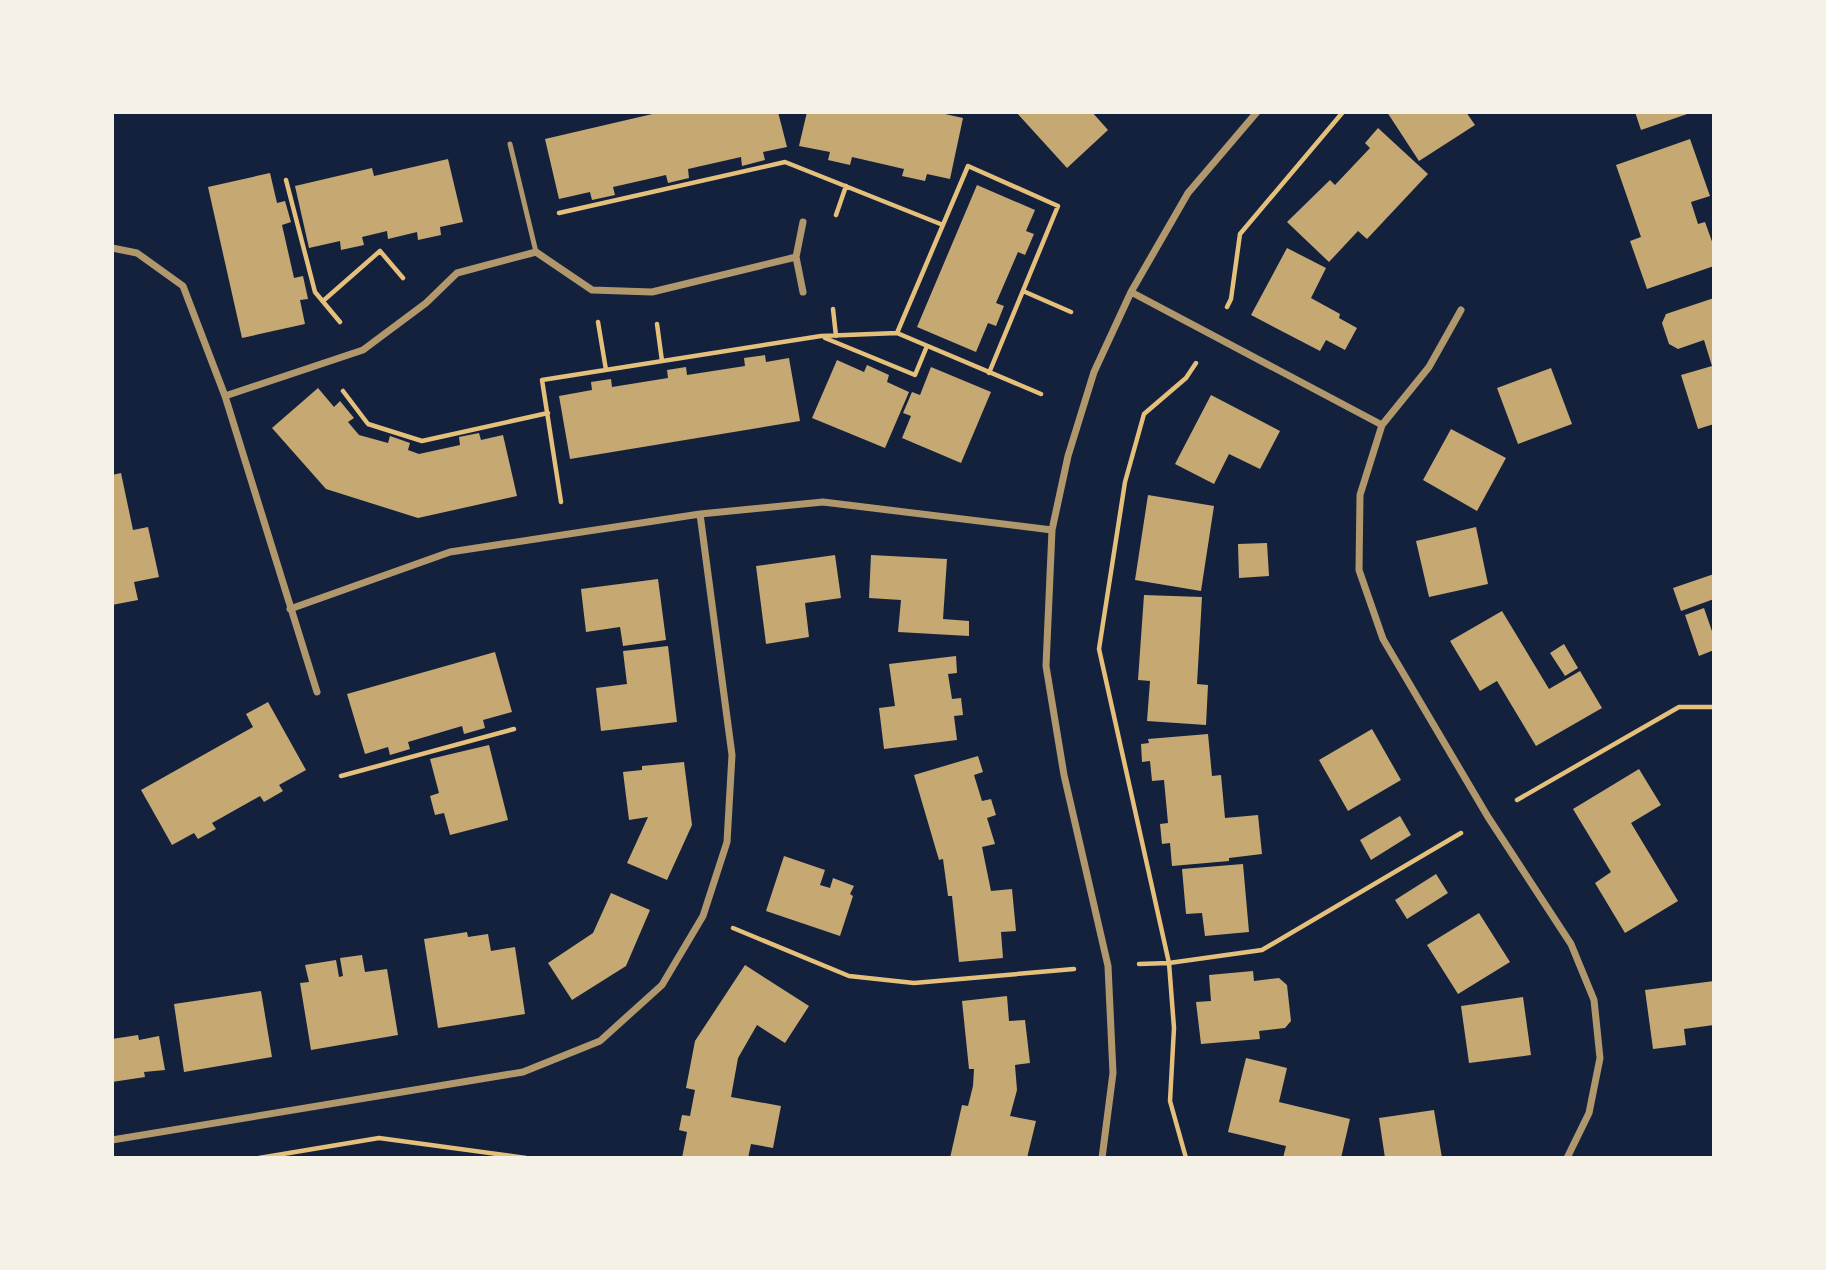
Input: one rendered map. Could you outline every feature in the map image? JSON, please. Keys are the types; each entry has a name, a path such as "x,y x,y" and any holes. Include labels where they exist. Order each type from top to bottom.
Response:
{"street":[{"path":"1102,1158 1113,1073 1108,966 1064,775 1046,666 1052,530 1068,456 1094,372 1131,292 1188,193 1257,112"},
{"path":"803,222 796,257 803,292"},
{"path":"112,248 137,253 183,286 225,396 317,692"},
{"path":"225,396 363,350 426,303 457,273 536,253 592,290 652,292 796,257"},
{"path":"1131,292 1382,425"},
{"path":"1461,310 1429,367 1382,425 1360,495 1359,570 1383,639 1488,817 1571,944 1594,1000 1600,1058 1589,1113 1567,1158"},
{"path":"290,609 450,552 700,514 823,502 1052,530"},
{"path":"112,1140 523,1072 600,1041 662,985 703,916 727,842 732,755 700,514"}],"lane":[{"path":"510,144 536,253"}],"path":[{"path":"1186,1158 1170,1101 1174,1028 1168,963 1099,649 1125,482 1144,414 1186,377 1213,337 1231,299 1240,234 1343,112"},
{"path":"528,220 785,162 943,225"},
{"path":"897,333 968,166 1058,205 989,373"},
{"path":"286,180 315,292 363,350"},
{"path":"323,301 380,251 426,303"},
{"path":"592,290 606,370"},
{"path":"1023,291 1071,312"},
{"path":"566,534 542,380 821,337 897,333 1041,394"},
{"path":"821,337 915,375 927,346"},
{"path":"329,361 345,397 368,424 422,441 548,413"},
{"path":"703,916 849,976 914,983 1168,963 1262,950 1679,707 1714,707"},
{"path":"341,776 514,729"},
{"path":"259,1158 379,1138 526,1158"}],"building":[{"path":"661,112 778,112 787,147 763,152 765,160 742,166 741,157 688,169 689,178 668,183 666,175 613,187 615,195 592,200 590,192 559,199 545,139"},
{"path":"807,112 936,112 963,118 950,179 927,174 925,181 902,176 904,169 852,157 850,165 828,160 830,152 799,146"},
{"path":"1016,112 1092,112 1108,130 1067,168"},
{"path":"1387,112 1466,112 1475,125 1419,161"},
{"path":"1635,112 1693,112 1641,130"},
{"path":"1378,128 1428,174 1367,239 1358,231 1329,262 1287,222 1330,180 1335,185 1370,148 1365,143"},
{"path":"1690,139 1710,196 1691,202 1698,224 1705,222 1714,247 1714,266 1647,289 1630,241 1641,237 1616,165"},
{"path":"448,159 463,222 440,227 441,235 418,240 417,232 388,239 387,231 362,237 364,245 341,250 340,241 309,248 295,186 372,168 374,176"},
{"path":"270,173 277,203 285,201 291,222 282,225 294,278 303,276 308,299 300,300 305,324 242,338 208,187"},
{"path":"977,185 1035,210 1026,231 1034,234 1025,255 1018,252 996,303 1004,306 996,326 988,323 976,352 917,327"},
{"path":"1287,248 1326,268 1311,298 1340,314 1339,318 1357,328 1345,350 1326,340 1320,351 1251,315"},
{"path":"1714,298 1714,424 1698,429 1681,375 1712,366 1704,340 1678,349 1669,344 1662,323 1666,314"},
{"path":"765,355 766,362 789,358 800,421 570,459 559,396 592,390 591,382 611,379 612,387 668,378 667,370 686,367 687,375 745,366 744,358"},
{"path":"837,360 864,372 867,365 889,375 887,382 909,392 885,448 812,418"},
{"path":"931,367 991,392 961,463 902,438 911,416 903,413 912,392 920,395"},
{"path":"1551,368 1572,424 1518,444 1497,388"},
{"path":"318,388 334,407 340,401 354,418 348,422 359,435 388,443 390,436 410,443 408,450 419,454 460,445 459,437 479,433 481,440 503,435 517,496 418,518 326,489 272,428"},
{"path":"1211,395 1280,431 1260,469 1229,454 1214,484 1175,464"},
{"path":"1451,429 1506,458 1477,511 1423,480"},
{"path":"121,473 133,530 148,527 159,577 134,582 138,600 112,605 112,475"},
{"path":"1148,495 1214,506 1201,591 1135,580"},
{"path":"1476,527 1488,584 1429,597 1416,541"},
{"path":"1267,543 1269,576 1239,578 1238,544"},
{"path":"835,555 841,598 805,603 809,637 766,644 756,566"},
{"path":"871,555 947,559 943,619 969,621 969,636 898,632 901,600 869,598"},
{"path":"1714,574 1714,599 1681,611 1673,588"},
{"path":"658,579 666,640 623,646 620,627 586,632 581,589"},
{"path":"1144,595 1202,597 1197,684 1208,685 1206,725 1147,721 1150,681 1138,680"},
{"path":"1704,608 1714,637 1714,650 1699,656 1685,615"},
{"path":"1502,611 1549,689 1580,671 1602,708 1536,746 1497,681 1480,691 1450,641"},
{"path":"1564,644 1578,668 1565,676 1550,653"},
{"path":"668,646 677,722 601,731 596,688 627,684 623,651"},
{"path":"495,652 512,712 483,720 485,728 464,734 462,726 408,742 410,749 390,755 388,747 365,754 347,694"},
{"path":"956,656 957,673 948,674 952,699 961,698 963,715 954,716 957,740 884,749 879,708 895,706 889,664"},
{"path":"268,702 306,770 279,785 283,791 264,802 260,796 212,823 216,829 198,839 194,833 172,845 141,790 253,727 246,714"},
{"path":"1372,729 1401,780 1348,811 1319,760"},
{"path":"1208,734 1212,776 1221,775 1225,818 1258,815 1262,854 1229,858 1229,861 1172,866 1170,843 1162,844 1160,824 1168,823 1164,780 1152,781 1150,761 1142,762 1141,744 1149,743 1148,739"},
{"path":"489,745 508,820 450,835 444,813 435,815 430,796 439,793 430,759"},
{"path":"978,756 983,772 974,775 982,801 991,799 996,815 987,818 995,844 982,847 991,891 1012,889 1016,931 1001,932 1003,958 959,962 952,896 948,896 943,859 939,860 914,775"},
{"path":"684,762 692,825 667,880 627,863 648,817 629,820 623,772 642,770 642,766"},
{"path":"1639,769 1661,805 1631,823 1678,901 1625,933 1595,883 1611,872 1573,809"},
{"path":"1400,816 1411,835 1371,860 1360,840"},
{"path":"784,856 825,870 820,885 830,888 833,878 854,886 840,936 766,911"},
{"path":"1243,864 1249,932 1205,936 1202,913 1186,914 1182,869"},
{"path":"1436,874 1448,893 1407,919 1395,900"},
{"path":"611,893 650,910 626,966 572,1000 548,963 593,933"},
{"path":"1479,913 1510,962 1458,994 1427,945"},
{"path":"467,932 468,937 488,934 491,951 515,947 525,1014 438,1028 424,939"},
{"path":"362,955 365,972 387,969 398,1035 311,1050 300,983 309,982 305,965 336,960 339,977 343,976 340,958"},
{"path":"745,965 809,1006 785,1043 757,1025 738,1058 731,1097 781,1106 773,1148 751,1144 748,1158 682,1158 687,1132 679,1130 682,1115 690,1116 695,1090 686,1088 695,1041"},
{"path":"1253,971 1254,981 1279,978 1287,985 1291,1021 1285,1028 1259,1031 1260,1039 1201,1044 1196,1002 1211,1001 1209,975"},
{"path":"1714,981 1714,1025 1684,1029 1686,1045 1653,1049 1645,990"},
{"path":"261,991 272,1057 184,1072 174,1004"},
{"path":"1007,996 1009,1021 1025,1020 1030,1063 1015,1065 1017,1090 1010,1116 1036,1121 1027,1158 950,1158 962,1105 968,1106 973,1086 974,1069 969,1069 962,1001"},
{"path":"1523,997 1531,1055 1469,1063 1461,1006"},
{"path":"138,1035 139,1040 159,1036 165,1070 144,1072 145,1077 112,1082 112,1039"},
{"path":"1246,1058 1287,1068 1279,1102 1350,1119 1341,1158 1283,1158 1286,1146 1228,1132"},
{"path":"1434,1110 1442,1158 1385,1158 1379,1118"}]}
